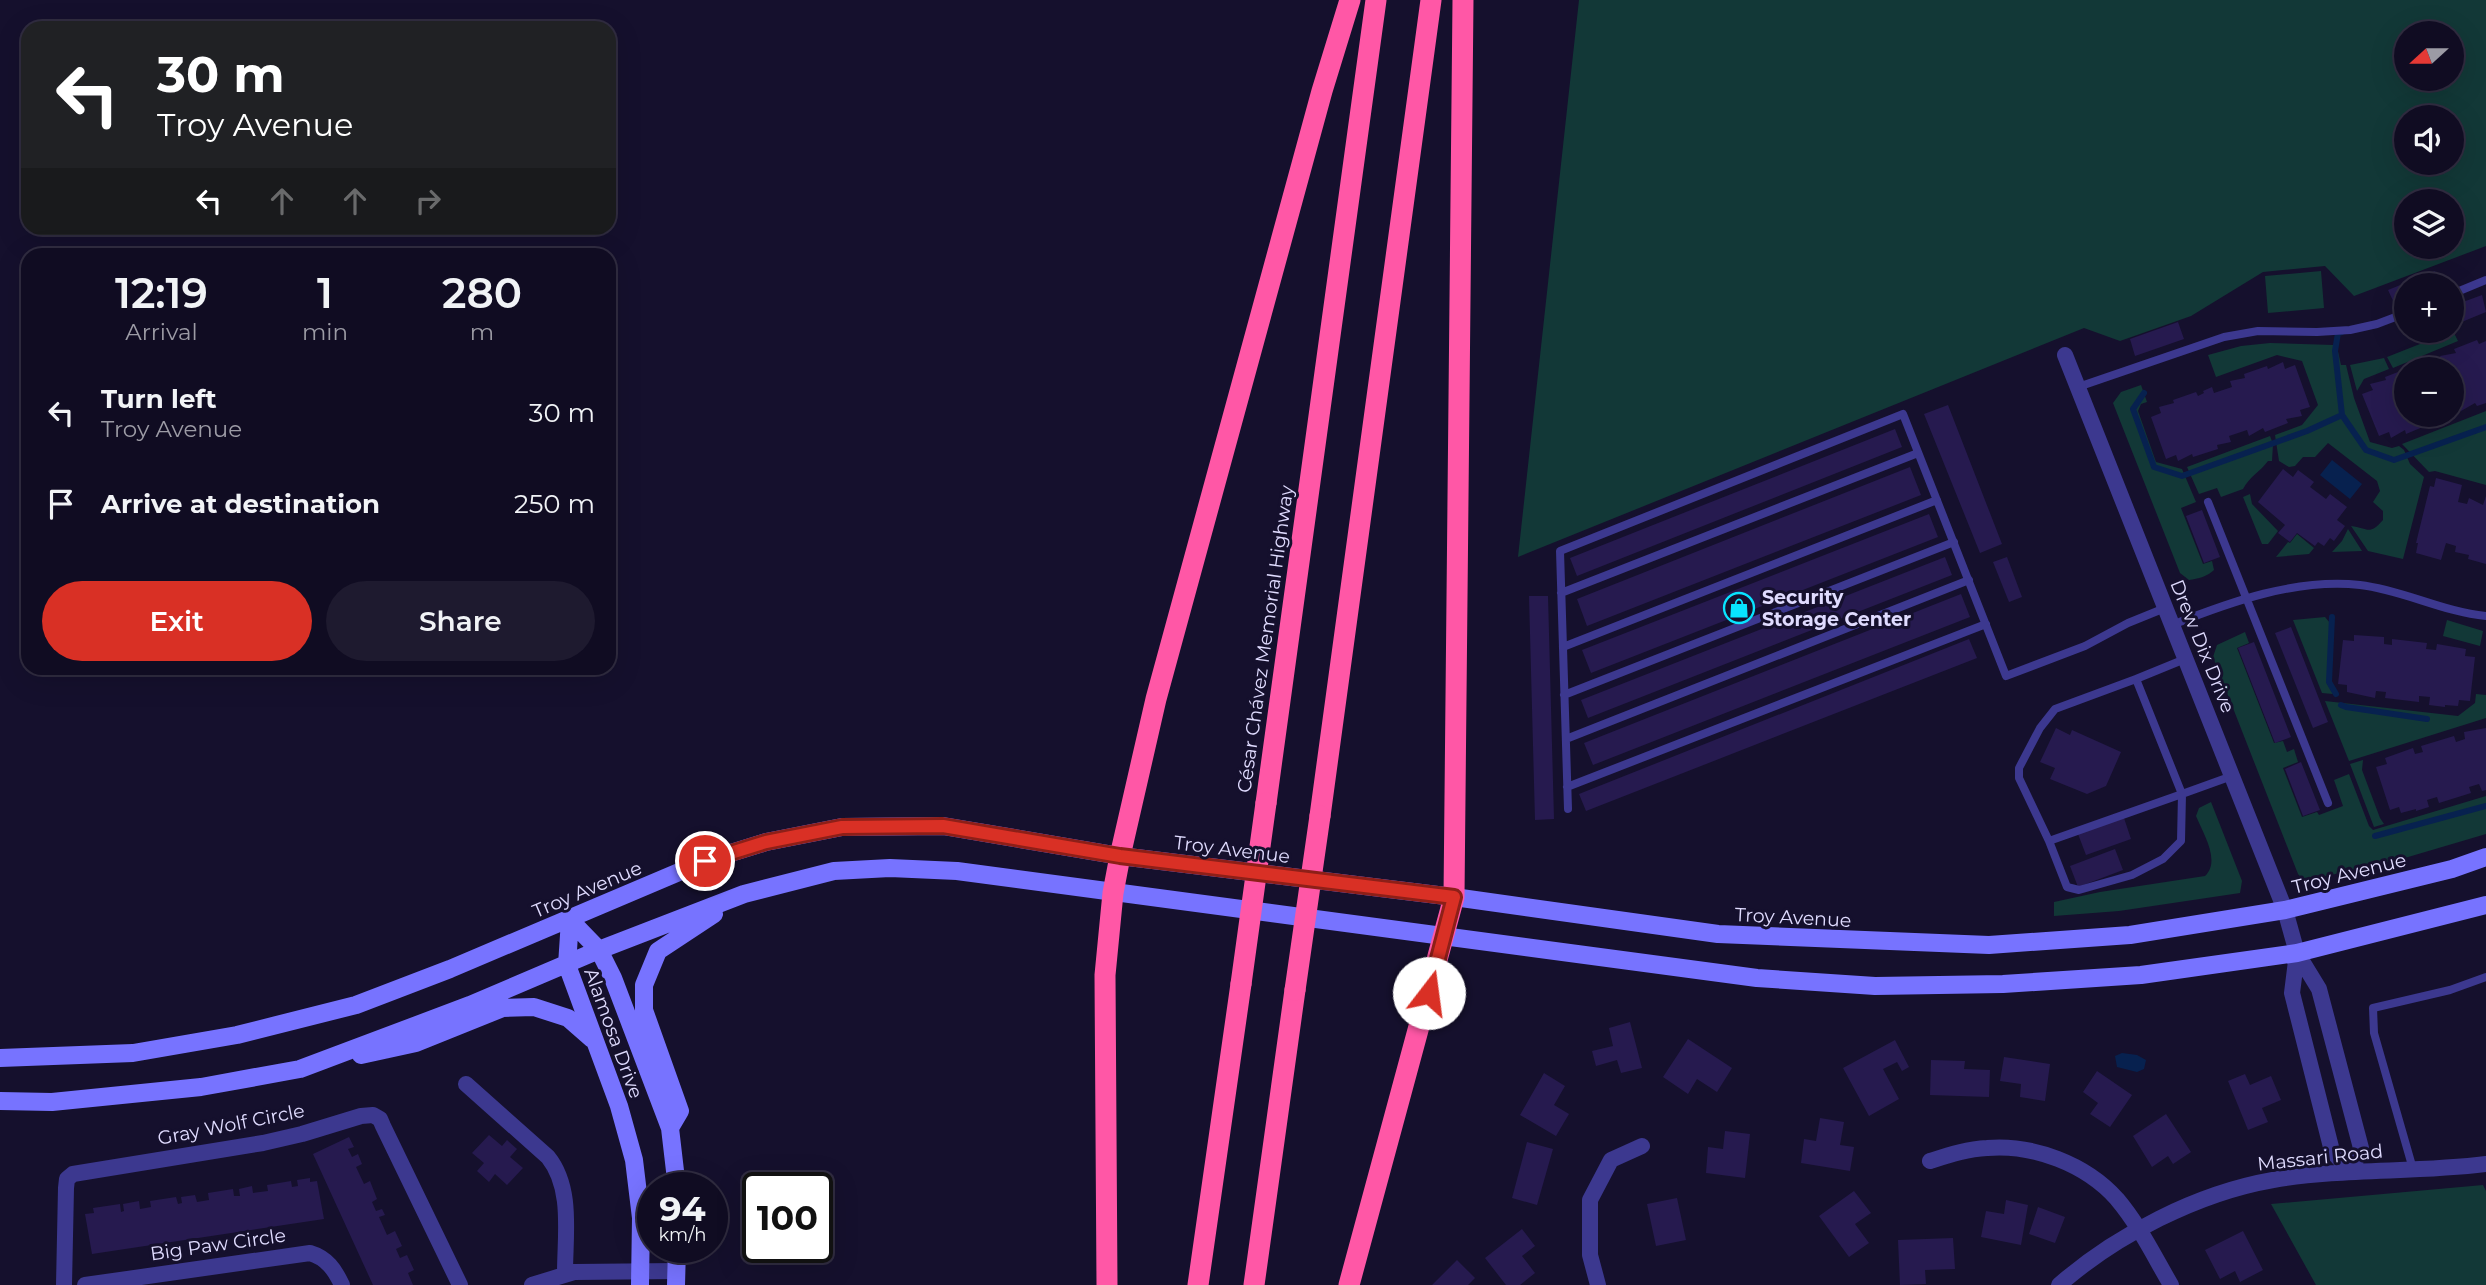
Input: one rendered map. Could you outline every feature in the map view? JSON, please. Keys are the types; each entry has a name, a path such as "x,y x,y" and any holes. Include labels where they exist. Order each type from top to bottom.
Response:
{"highway":[{"path":"1107,1285 1105,975 1113,893 1157,699 1322,91 1350,0"},
{"name":"César Chávez Memorial Highway","path":"1198,1285 1376,0"},
{"path":"1254,1285 1431,0"},
{"path":"1349,1285 1454,897 1463,0"}],"main road":[{"name":"Troy Avenue","path":"0,1058 133,1053 237,1035 356,1004 570,920 705,861 766,842 842,827 943,826 1120,856 1454,897 1718,934 1989,945 2130,935 2285,910 2452,869 2486,857"},
{"path":"300,1069 470,1005 599,950 744,894 834,871 890,868 957,871 1757,978 1875,986 2003,984 2141,975 2297,953 2486,905"},
{"path":"670,1128 680,1111 644,1010 644,985 658,951 744,894"},
{"name":"Alamosa Drive","path":"570,920 599,950 613,978 670,1128 675,1172"},
{"name":"Alamosa Drive","path":"570,920 567,965 619,1106 634,1160 641,1218 641,1278"},
{"path":"0,1101 52,1102 201,1087 300,1069 416,1043 503,1008 534,1007 568,1018 594,1040"}],"street":[{"name":"Drew Dix Drive","path":"2065,355 2285,910 2297,953"},
{"path":"2297,953 2319,989 2361,1148 2351,1172 2332,1151 2292,993 2297,953"},
{"path":"466,1084 558,1169 565,1205 565,1273"},
{"name":"Gray Wolf Circle","path":"64,1285 66,1188 67,1179 73,1174 263,1143 361,1115 373,1115 380,1119 460,1285"},
{"path":"1598,1285 1590,1255 1590,1200 1611,1160 1642,1146"},
{"path":"1930,1161 1987,1147 2038,1152 2066,1163 2094,1178 2116,1198 2139,1230 2171,1285"},
{"name":"Massari Road","path":"2059,1285 2082,1265 2139,1230 2207,1198 2272,1180 2486,1164"},
{"name":"Big Paw Circle","path":"85,1285 310,1253 319,1255 332,1267 342,1285"},
{"path":"532,1285 565,1273 677,1278"}],"lane":[{"path":"2464,289 2486,280"},
{"path":"2078,387 2224,337 2258,331 2350,330 2394,318"},
{"path":"1568,809 1560,551 1903,414 2006,676 2085,646 2128,623 2165,608"},
{"path":"1561,593 1918,453"},
{"path":"1563,647 1937,500"},
{"path":"2208,502 2328,803"},
{"path":"1564,695 1954,542"},
{"path":"1566,739 1969,580"},
{"path":"2172,625 2217,607 2278,591 2318,586 2359,585 2486,616"},
{"path":"1567,787 1986,624"},
{"path":"2136,678 2182,794 2180,841 2163,859 2132,875 2079,890 2067,887 2019,778 2019,768 2040,728 2056,709 2185,659"},
{"path":"2049,841 2232,776"},
{"path":"2413,1169 2374,1033 2374,1008 2450,990 2486,977"}],"green space":[{"path":"1579,0 2486,0 2486,246 2464,254 2464,189 2394,189 2394,259 2452,259 2415,273 2394,273 2394,281 2354,296 2325,266 2263,272 2191,316 2120,341 2084,328 1518,557"},
{"path":"2321,271 2324,308 2268,313 2265,276"},
{"path":"2270,343 2337,347 2341,365 2346,365 2354,398 2370,442 2392,448 2399,446 2404,450 2410,464 2424,477 2403,559 2368,551 2351,526 2371,529 2383,520 2383,511 2373,502 2380,491 2377,481 2328,443 2315,457 2303,457 2295,466 2289,467 2279,461 2275,435 2302,425 2318,405 2302,361 2277,355 2216,377 2208,355 2241,346"},
{"path":"2423,343 2453,343 2419,357 2394,357 2393,368 2387,357"},
{"path":"2384,358 2389,369 2364,379 2357,391 2350,365"},
{"path":"2141,385 2147,402 2141,404 2138,411 2156,462 2182,469 2196,502 2181,508 2203,564 2212,561 2214,570 2199,578 2189,580 2180,573 2113,403 2121,392"},
{"path":"2486,411 2486,485 2435,471 2429,472 2402,444 2445,427 2464,427 2464,420"},
{"path":"2270,436 2273,444 2272,461 2268,461 2243,489 2221,497 2217,488 2199,494 2187,467"},
{"path":"2250,494 2252,504 2278,531 2268,544 2262,544 2243,497"},
{"path":"2348,529 2362,551 2332,552 2342,541"},
{"path":"2297,534 2314,548 2309,554 2276,557 2288,542"},
{"path":"2325,617 2330,623 2327,683 2333,694 2322,693 2293,620"},
{"path":"2447,620 2483,631 2480,646 2443,636"},
{"path":"2245,632 2249,643 2237,648 2274,743 2283,741 2287,752 2294,749 2298,762 2283,768 2302,817 2317,812 2319,815 2343,806 2334,780 2349,774 2369,826 2373,830 2486,796 2486,834 2398,860 2304,881 2298,874 2213,657 2217,645"},
{"path":"2476,694 2486,695 2486,718 2349,761 2325,701 2458,716 2475,703"},
{"path":"2363,760 2362,770 2384,824 2374,827 2350,764"},
{"path":"2211,802 2242,881 2240,893 2119,911 2054,916 2054,902 2205,876 2211,863 2211,855 2196,816 2199,808"},
{"path":"2483,1185 2486,1191 2486,1285 2316,1285 2271,1204"}],"water":[{"path":"2332,460 2362,484 2350,499 2320,475"},
{"path":"2122,1053 2137,1055 2146,1060 2144,1069 2137,1072 2117,1067 2115,1056"}],"building":[{"path":"2394,288 2394,303 2388,290"},
{"path":"2482,295 2486,312 2464,321 2464,302"},
{"path":"2178,322 2184,339 2135,356 2130,339"},
{"path":"2477,340 2479,344 2486,341 2486,403 2477,406 2475,403 2464,409 2464,357 2440,356 2456,353 2454,349"},
{"path":"2283,362 2285,369 2295,365 2310,407 2300,410 2302,416 2286,419 2288,423 2265,432 2263,428 2249,436 2247,430 2229,436 2231,442 2217,445 2218,449 2193,457 2192,454 2178,461 2176,455 2166,459 2151,417 2161,413 2159,407 2196,392 2198,396 2212,387 2214,393 2232,387 2230,381 2245,378 2244,374 2267,366 2268,369"},
{"path":"2394,374 2394,427 2423,427 2406,434 2405,430 2391,438 2389,432 2379,436 2362,394 2373,390 2370,384 2386,380 2385,377"},
{"path":"1948,405 2002,544 1980,553 1924,414"},
{"path":"1895,429 1902,447 1577,576 1570,558"},
{"path":"1910,467 1921,495 1587,626 1577,599"},
{"path":"2283,469 2293,477 2298,470 2314,482 2310,487 2326,499 2330,494 2347,507 2337,520 2345,526 2334,541 2330,538 2324,546 2318,542 2315,546 2297,533 2290,542 2278,533 2285,525 2258,502"},
{"path":"2436,478 2462,485 2458,502 2467,504 2469,498 2483,505 2486,496 2486,564 2468,559 2469,555 2455,552 2456,546 2446,543 2441,560 2416,553 2430,486 2434,487"},
{"path":"2202,510 2220,557 2204,563 2186,516"},
{"path":"1929,514 1938,537 1591,673 1582,650"},
{"path":"1945,557 1952,575 1588,718 1581,700"},
{"path":"2007,557 2022,597 2009,602 1993,562"},
{"path":"1961,594 1970,617 1593,765 1584,743"},
{"path":"1529,596 1548,596 1554,819 1535,820"},
{"path":"2291,627 2328,722 2313,728 2275,633"},
{"path":"2354,635 2384,637 2384,644 2392,645 2392,639 2427,643 2426,649 2436,650 2437,644 2466,649 2465,656 2475,657 2470,701 2459,700 2458,706 2445,707 2429,705 2430,697 2419,696 2419,702 2385,698 2386,692 2376,691 2375,698 2347,692 2347,685 2338,684 2343,640 2354,641"},
{"path":"1969,639 1977,658 1586,811 1579,794"},
{"path":"2254,642 2291,737 2275,743 2238,648"},
{"path":"2056,728 2070,735 2072,730 2121,752 2106,786 2087,794 2050,779 2055,768 2040,762"},
{"path":"2486,728 2486,790 2482,791 2479,784 2469,787 2471,793 2439,803 2437,797 2427,800 2429,807 2416,811 2401,813 2399,807 2390,810 2376,767 2387,764 2385,758 2413,748 2415,754 2423,752 2421,746 2454,736 2456,742 2465,739 2464,732"},
{"path":"2301,762 2320,810 2303,816 2285,769"},
{"path":"2124,818 2131,839 2086,855 2078,834"},
{"path":"2115,849 2123,870 2078,887 2070,866"},
{"path":"1630,1022 1642,1068 1621,1073 1617,1060 1596,1066 1592,1051 1613,1046 1609,1028"},
{"path":"1688,1039 1732,1068 1717,1092 1697,1079 1688,1094 1663,1077"},
{"path":"1895,1040 1909,1067 1902,1071 1897,1062 1883,1069 1899,1099 1869,1116 1843,1068"},
{"path":"2004,1057 2050,1064 2045,1101 2020,1097 2021,1084 2000,1081"},
{"path":"1931,1060 1965,1061 1964,1069 1990,1070 1989,1097 1930,1095"},
{"path":"2097,1071 2132,1095 2110,1127 2090,1114 2098,1103 2083,1092"},
{"path":"1544,1073 1565,1086 1554,1105 1569,1114 1556,1136 1520,1115"},
{"path":"2245,1074 2250,1085 2271,1076 2281,1100 2262,1108 2268,1122 2248,1130 2228,1081"},
{"path":"2166,1114 2191,1152 2173,1164 2168,1156 2152,1167 2133,1136"},
{"path":"1820,1118 1844,1122 1840,1145 1854,1147 1850,1171 1801,1163 1804,1139 1816,1141"},
{"path":"1725,1131 1750,1134 1745,1178 1706,1173 1708,1147 1723,1149"},
{"path":"489,1135 502,1146 507,1140 517,1149 510,1157 523,1168 507,1185 495,1174 489,1182 477,1171 484,1163 472,1153"},
{"path":"349,1137 354,1147 348,1149 352,1157 358,1154 362,1164 356,1167 364,1184 370,1181 377,1199 372,1202 376,1211 382,1209 385,1215 379,1217 387,1235 395,1231 402,1246 396,1249 400,1258 407,1255 414,1270 408,1273 413,1285 373,1285 313,1154"},
{"path":"1527,1142 1553,1149 1537,1205 1512,1198"},
{"path":"310,1178 310,1182 317,1181 324,1219 92,1254 85,1214 94,1213 93,1208 120,1204 121,1212 124,1211 123,1204 139,1201 140,1209 151,1207 150,1201 176,1197 178,1204 182,1203 181,1197 195,1195 197,1202 209,1200 208,1193 233,1189 234,1196 240,1196 239,1189 252,1186 253,1193 268,1191 267,1185 291,1181 292,1187 298,1186 297,1180"},
{"path":"1854,1191 1871,1213 1855,1224 1869,1243 1849,1257 1819,1216"},
{"path":"1677,1198 1686,1240 1656,1246 1647,1204"},
{"path":"2006,1200 2028,1205 2021,1245 1981,1237 1986,1211 2004,1214"},
{"path":"2038,1207 2065,1217 2055,1243 2029,1234"},
{"path":"1522,1229 1535,1246 1522,1256 1535,1273 1520,1285 1506,1285 1485,1258"},
{"path":"2243,1231 2263,1270 2240,1282 2235,1271 2220,1279 2205,1250"},
{"path":"1953,1238 1955,1269 1925,1270 1926,1284 1900,1285 1898,1240"},
{"path":"1457,1260 1475,1278 1468,1285 1432,1285"}],"waterway":[{"path":"2144,393 2133,409 2154,467 2182,476 2307,431 2342,415 2335,351 2338,333 2342,332"},
{"path":"2342,415 2366,450 2394,460 2486,427"},
{"path":"2332,617 2329,682 2336,694"},
{"path":"2341,705 2427,719"},
{"path":"2375,836 2486,806"}],"place":[{"name":"Security Storage Center","path":"1739,608"}],"route":[{"path":"705,861 766,842 842,827 943,826 1120,856 1454,897 1429,993"}]}
